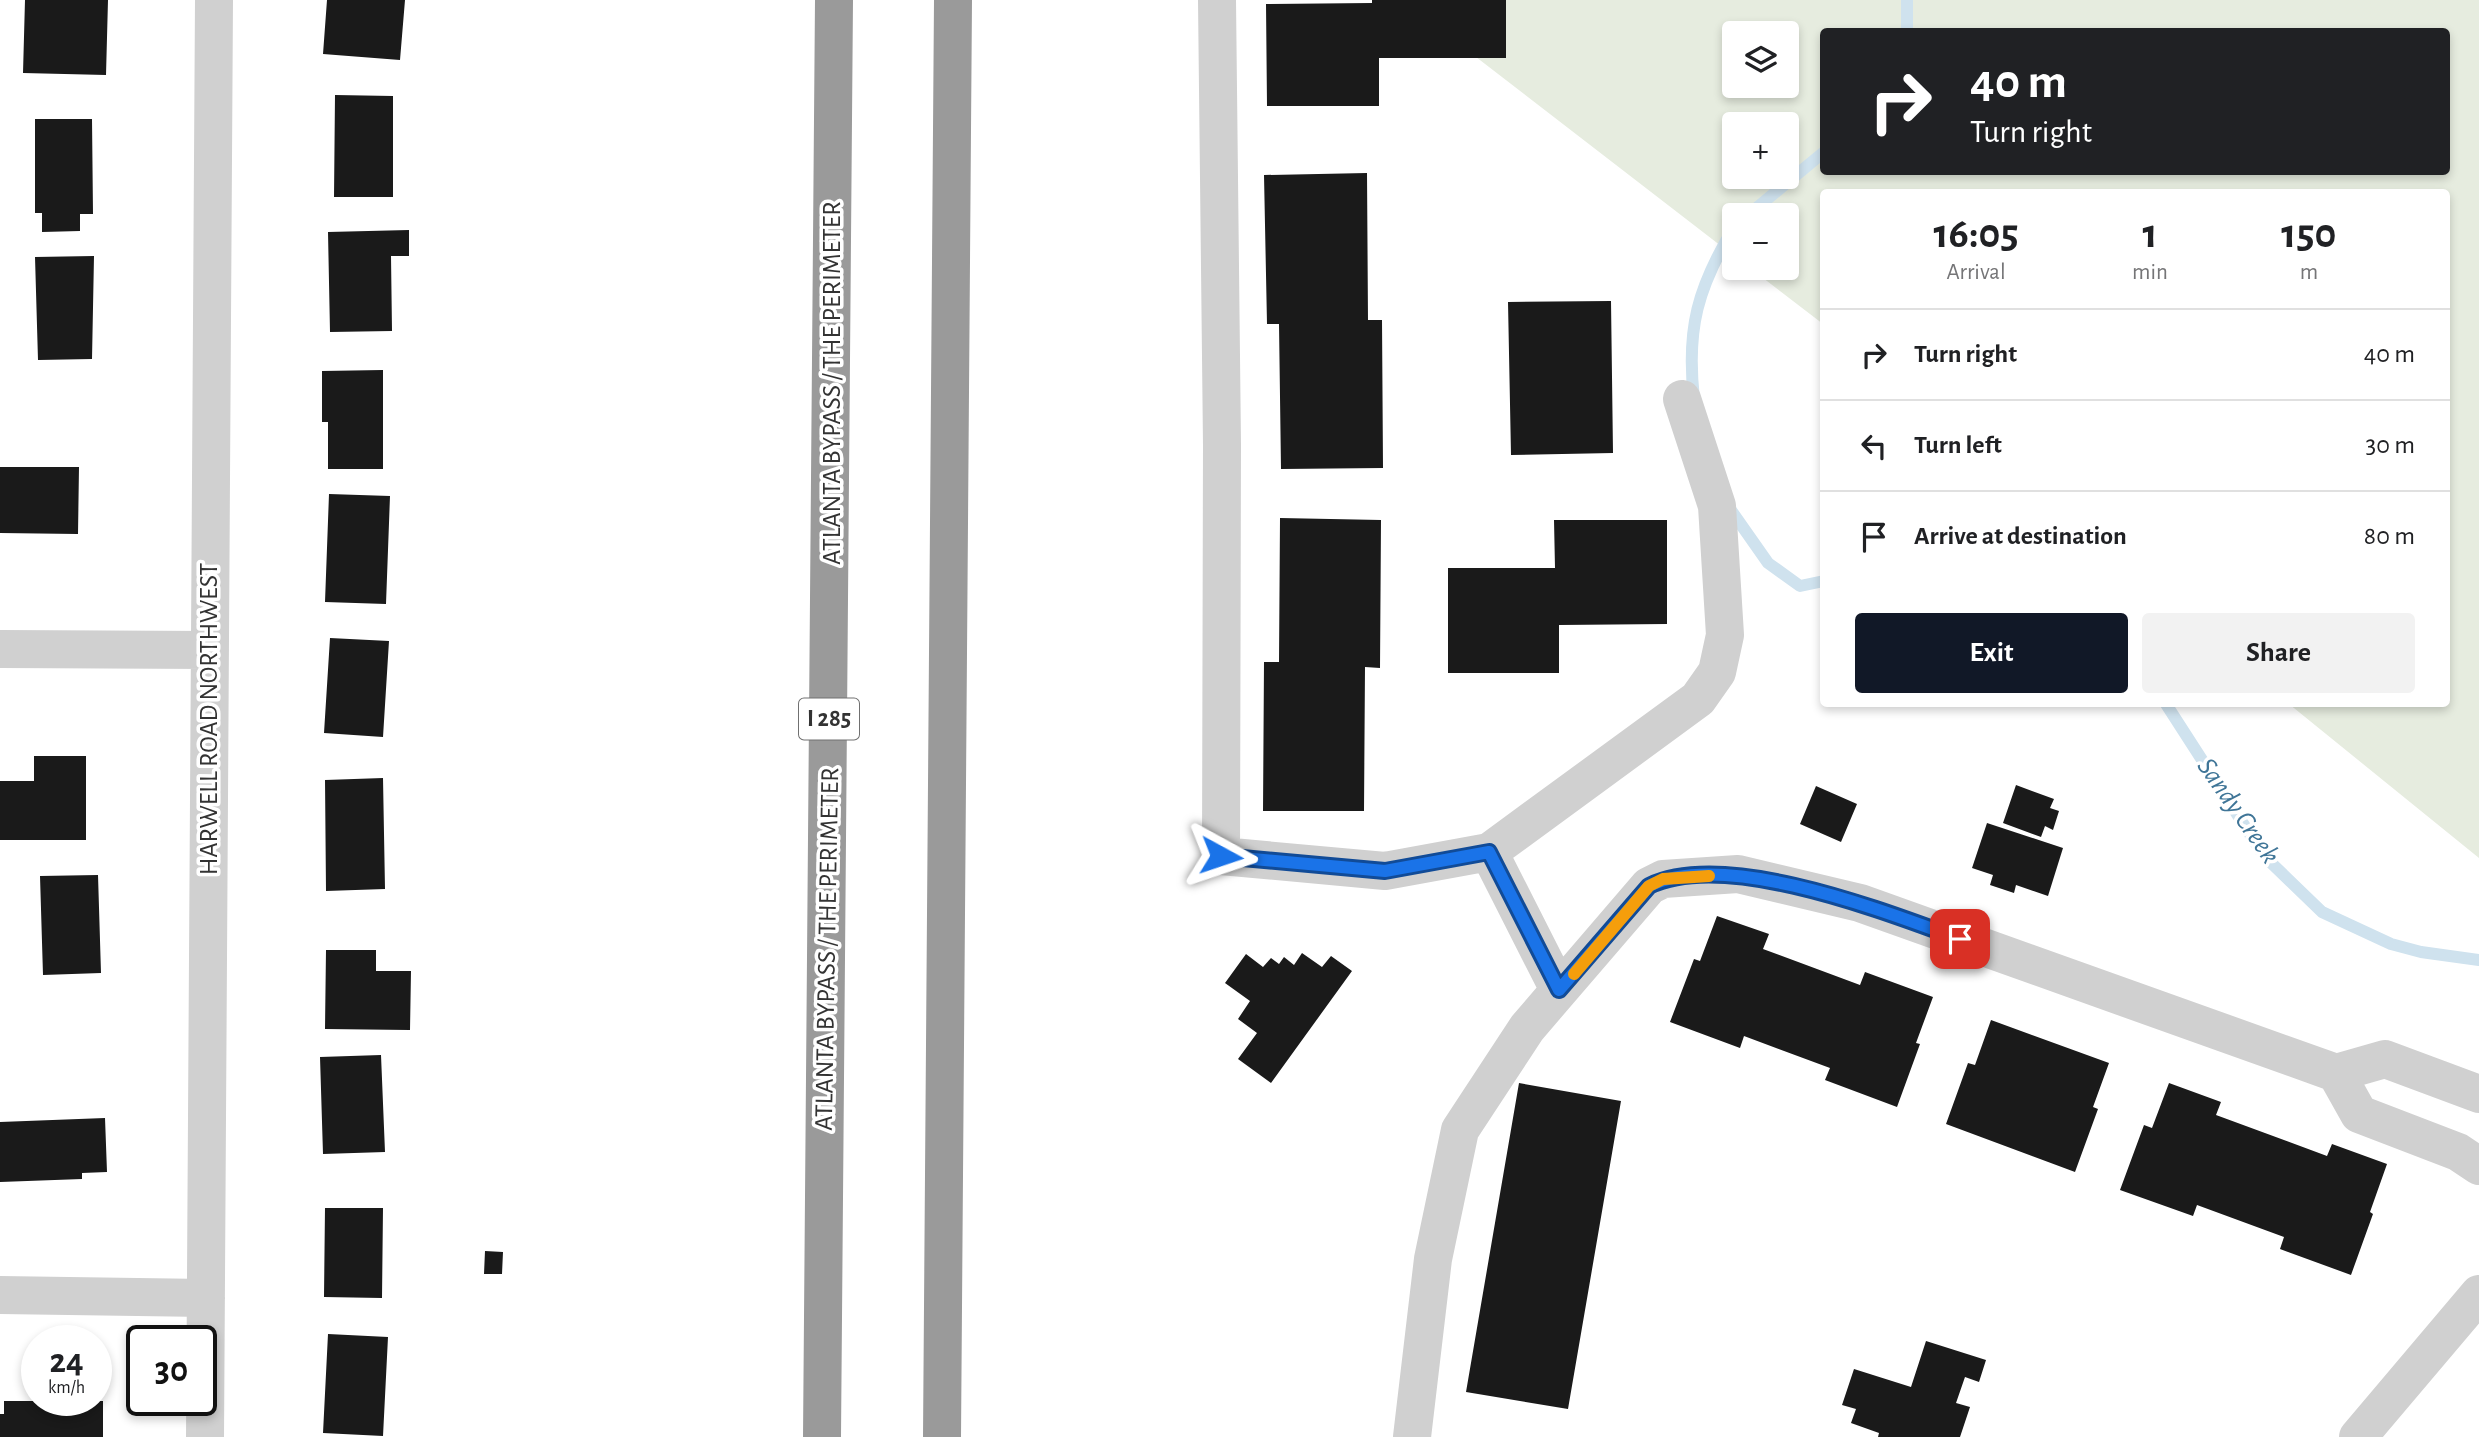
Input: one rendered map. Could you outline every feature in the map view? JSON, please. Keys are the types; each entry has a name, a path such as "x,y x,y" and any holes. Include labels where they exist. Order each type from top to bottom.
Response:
{"highway":[{"name":"ATLANTA BYPASS / THE PERIMETER","path":"822,1437 834,0"},
{"path":"942,1437 953,0"}],"street":[{"name":"HARWELL ROAD NORTHWEST","path":"205,1437 214,0"},
{"path":"1217,0 1222,445 1221,856 1385,871 1489,852 1698,699 1717,672 1725,635 1717,506 1682,399"},
{"path":"0,649 210,650"},
{"path":"1489,852 1559,990"},
{"path":"1412,1437 1433,1259 1460,1130 1527,1028 1649,886 1663,879 1738,874 1860,903 2336,1073 2385,1059 2476,1093 2464,1157 2360,1114 2336,1073"},
{"path":"2358,1437 2479,1294"},
{"path":"0,1295 206,1298"}],"shaded area":[{"path":"1402,0 2479,0 2479,858 2293,707 2450,707 2450,189 1820,189 1820,322 1766,280 1799,280 1799,203 1722,203 1722,247"}],"building":[{"path":"25,0 108,0 106,75 23,73"},
{"path":"327,0 405,0 400,60 323,54"},
{"path":"1372,0 1506,0 1506,58 1379,58 1379,106 1267,106 1266,4 1372,3"},
{"path":"335,95 393,96 393,197 334,197"},
{"path":"35,119 92,119 93,214 80,214 80,231 42,232 42,213 35,213"},
{"path":"1367,173 1368,320 1382,320 1383,468 1281,469 1279,324 1267,324 1264,175"},
{"path":"409,230 409,256 391,256 392,331 330,332 328,232"},
{"path":"94,256 92,359 38,360 35,257"},
{"path":"1611,301 1613,453 1511,455 1508,302"},
{"path":"383,370 383,469 328,469 328,422 322,422 322,371"},
{"path":"0,467 79,467 78,534 0,533"},
{"path":"329,494 390,496 386,604 325,602"},
{"path":"1280,518 1381,520 1380,668 1365,667 1364,811 1263,811 1264,662 1279,662"},
{"path":"1554,520 1667,520 1667,624 1559,625 1559,673 1448,673 1448,568 1555,568"},
{"path":"330,638 389,641 383,737 324,733"},
{"path":"34,756 86,756 86,840 0,840 0,781 34,781"},
{"path":"383,778 385,889 326,891 325,780"},
{"path":"2016,785 2054,799 2050,808 2059,811 2053,830 2045,826 2041,837 2003,823"},
{"path":"1816,786 1857,804 1841,842 1800,824"},
{"path":"1987,823 2063,848 2048,896 2016,885 2014,893 1990,885 1993,875 1972,868"},
{"path":"98,875 101,973 43,975 40,876"},
{"path":"1717,916 1769,934 1763,949 1860,985 1865,972 1933,997 1916,1043 1920,1044 1897,1107 1825,1080 1830,1068 1744,1036 1740,1048 1670,1022 1694,959 1700,961"},
{"path":"326,950 376,950 376,971 411,971 410,1030 325,1029"},
{"path":"1302,953 1322,967 1331,956 1352,971 1271,1083 1238,1059 1257,1033 1238,1019 1250,1001 1225,983 1246,954 1263,967 1271,958 1279,964 1284,957 1294,965"},
{"path":"1991,1020 2109,1063 2093,1107 2098,1109 2075,1172 1946,1124 1968,1063 1975,1065"},
{"path":"381,1055 385,1152 323,1154 320,1057"},
{"path":"1519,1083 1621,1101 1568,1409 1466,1392"},
{"path":"2169,1083 2221,1102 2216,1115 2327,1156 2332,1144 2387,1164 2370,1212 2373,1214 2351,1275 2280,1249 2284,1237 2197,1205 2193,1216 2120,1190 2144,1125 2152,1128"},
{"path":"105,1118 107,1172 82,1173 82,1179 0,1182 0,1122"},
{"path":"325,1208 383,1208 382,1298 324,1297"},
{"path":"485,1251 503,1252 502,1274 484,1274"},
{"path":"328,1334 388,1337 383,1436 323,1433"},
{"path":"1926,1341 1986,1360 1979,1382 1965,1377 1956,1403 1970,1407 1960,1437 1878,1437 1879,1433 1851,1423 1856,1409 1842,1405 1854,1369 1911,1387"},
{"path":"4,1401 21,1401 21,1416 103,1416 103,1437 0,1437 0,1414 4,1414"}],"waterway":[{"name":"Sandy Creek","path":"1907,0 1907,28"},
{"name":"Sandy Creek","path":"1762,203 1820,155"},
{"name":"Sandy Creek","path":"1694,399 1694,329 1703,289 1722,249"},
{"name":"Sandy Creek","path":"1728,506 1768,563 1800,586 1820,582"},
{"name":"Sandy Creek","path":"2168,707 2264,856 2322,912 2391,944 2421,952 2479,960"}],"slow traffic":[{"path":"1574,974 1649,886 1663,879 1709,876"}],"route":[{"path":"1221,856 1385,871 1489,852 1559,990 1649,886 1663,879 1738,874 1860,903 1960,939"}]}
